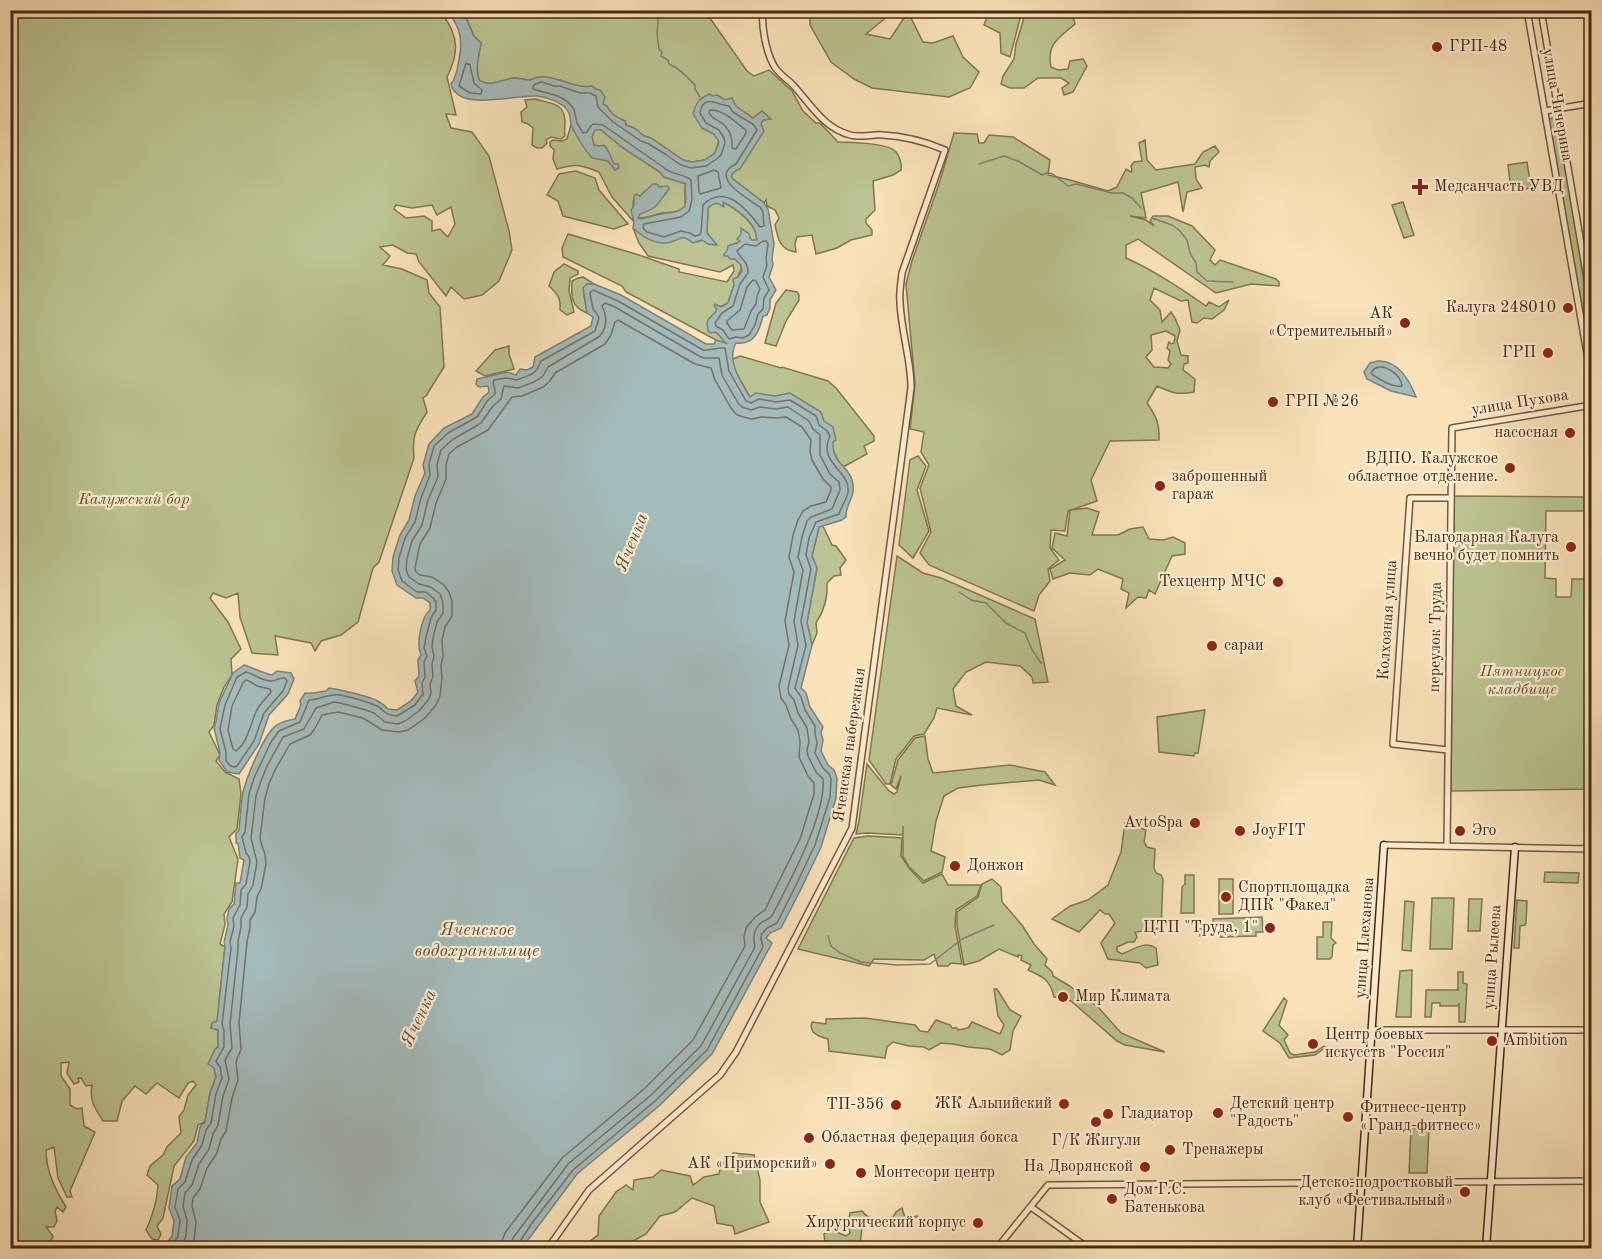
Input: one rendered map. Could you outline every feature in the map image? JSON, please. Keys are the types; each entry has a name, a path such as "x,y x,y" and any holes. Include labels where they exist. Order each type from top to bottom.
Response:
{"main road":[{"name":"улица Плеханова","path":"1357,1248 1384,845"},
{"name":"улица Рылеева","path":"1486,1248 1515,847"}],"street":[{"name":"Яченская набережная","path":"548,1248 589,1190 720,1075 736,1052 852,828 911,388 900,290 903,273 945,150 901,137 851,136 819,116 772,63 764,33 763,10"},
{"name":"улица Чичерина","path":"1527,10 1592,382"},
{"name":"улица Чичерина","path":"1540,10 1592,308"},
{"path":"1545,111 1592,103"},
{"name":"улица Пухова","path":"1452,428 1592,405"},
{"name":"переулок Труда","path":"1447,846 1452,428"},
{"name":"Колхозная улица","path":"1448,750 1393,744 1410,498 1451,498"},
{"path":"1384,845 1592,849"},
{"path":"1372,1030 1592,1030"},
{"path":"997,1248 1048,1185 1592,1181"},
{"path":"1031,1207 1088,1248"}],"green space":[{"name":"Калужский бор","path":"11,11 432,11 443,15 452,31 455,45 454,60 447,77 456,115 446,114 451,128 472,132 489,156 512,250 499,281 482,295 464,299 451,287 446,296 419,262 416,254 407,253 393,245 380,247 390,256 383,265 402,269 427,280 429,293 440,307 444,367 423,398 427,412 415,434 414,458 379,562 373,568 358,622 341,635 321,641 315,651 311,643 275,636 278,655 252,653 240,617 238,593 226,598 213,593 210,598 228,622 241,649 231,659 232,675 224,687 217,705 214,725 209,732 220,755 216,761 225,772 239,779 241,794 237,829 229,837 238,859 232,902 224,914 225,925 220,944 225,947 217,1022 212,1023 211,1028 218,1030 214,1068 216,1077 210,1093 205,1122 198,1125 194,1141 174,1166 163,1218 157,1226 161,1234 158,1240 152,1239 146,1230 157,1197 158,1185 147,1175 150,1166 163,1155 167,1147 181,1133 179,1117 184,1110 188,1095 196,1085 193,1081 188,1083 179,1098 157,1083 146,1094 135,1086 122,1101 117,1121 103,1121 92,1100 92,1085 86,1086 81,1078 78,1078 79,1082 74,1084 67,1073 69,1062 61,1063 61,1076 70,1089 70,1105 77,1109 82,1108 84,1126 95,1132 70,1191 72,1197 67,1197 58,1178 54,1147 46,1150 52,1180 66,1207 63,1212 57,1207 55,1211 57,1221 54,1227 46,1227 53,1236 48,1248 39,1248 34,1242 33,1248 19,1248 14,1241 11,1244","holes":["396,205 412,208 432,205 437,215 451,207 455,224 448,237 440,229 432,231 432,221 424,216 406,218 394,209"]},
{"path":"463,11 705,11 747,71 754,76 769,70 792,91 803,111 816,123 820,123 838,142 878,145 892,149 897,154 901,170 873,181 875,210 866,219 872,235 851,240 837,248 816,254 812,235 797,237 796,252 783,246 776,230 775,225 779,218 775,210 767,206 766,200 764,203 731,176 763,120 770,119 762,111 753,118 717,95 702,128 714,134 719,141 715,153 705,160 692,162 683,160 651,138 626,125 625,121 616,118 603,104 596,89 560,80 514,78 493,84 482,83 477,71 481,43 474,36"},
{"path":"810,11 894,11 866,34 890,39 908,12 923,42 933,43 953,36 963,57 979,72 970,88 949,97 872,88 854,79 831,62 810,25"},
{"path":"998,11 1022,11 1010,57 1001,53 1000,33 984,25 988,15"},
{"path":"1026,11 1063,11 1073,16 1075,24 1055,42 1050,59 1051,67 1058,70 1068,69 1070,61 1083,59 1087,66 1073,92 1064,95 1062,88 1069,83 1061,78 1038,78 1024,88 1010,88 1001,84 1003,76 1014,59"},
{"path":"536,99 559,107 565,121 565,136 561,139 551,137 546,140 547,143 542,148 532,145 533,128 522,122 521,112 527,107 525,100"},
{"path":"1560,117 1591,308 1591,382 1547,119"},
{"path":"571,125 590,155 608,161 611,165 614,164 608,152 594,145 592,137 595,129 601,130 664,177 687,184 685,186 685,207 677,211 638,218 639,214 654,207 666,193 666,187 659,187 633,201 634,222 612,197 599,172 578,166 557,169 553,159 554,150 550,142 567,139"},
{"path":"954,133 977,134 979,143 984,143 989,135 1013,137 1050,160 1048,175 1108,191 1117,187 1126,169 1131,172 1134,162 1142,161 1139,143 1145,140 1147,160 1156,170 1195,164 1203,152 1215,146 1219,152 1210,161 1209,167 1205,165 1195,167 1196,179 1202,188 1187,192 1183,212 1178,182 1141,193 1146,218 1130,216 1146,220 1154,226 1150,221 1153,216 1168,216 1192,226 1215,250 1210,260 1215,265 1220,260 1276,279 1279,286 1251,284 1216,293 1138,239 1126,245 1126,258 1177,286 1206,306 1209,302 1219,307 1229,300 1224,310 1212,319 1204,318 1197,323 1192,322 1188,300 1181,301 1154,288 1150,300 1160,310 1162,322 1171,312 1180,330 1177,341 1181,355 1188,356 1188,363 1184,364 1183,370 1195,379 1194,392 1175,393 1157,386 1147,403 1157,420 1159,440 1110,441 1091,480 1097,501 1071,510 1087,508 1099,512 1092,535 1118,535 1130,529 1143,527 1149,539 1163,540 1173,537 1185,543 1185,554 1172,556 1155,594 1149,590 1146,598 1138,597 1126,608 1129,593 1121,589 1123,579 1098,569 1090,575 1070,573 1053,579 1050,569 1065,560 1052,548 1055,533 1067,536 1070,510 1065,531 1051,530 1050,548 1059,560 1048,569 1050,581 1039,595 1034,611 929,565 920,553 931,532 920,488 929,465 921,452 924,432 910,429 915,384 906,284","holes":["1166,331 1175,336 1174,343 1169,342 1167,348 1170,351 1168,360 1171,364 1168,368 1154,367 1146,357 1152,350 1151,335"]},
{"path":"1527,162 1531,188 1511,191 1508,165"},
{"path":"576,171 595,178 599,190 628,224 614,229 563,216 558,201 547,195 559,174"},
{"path":"722,201 749,222 755,231 757,240 752,241 750,238 728,246 728,256 741,264 741,270 728,303 717,308 709,319 716,332 728,344 716,340 626,292 622,286 563,257 562,248 568,234 639,255 679,269 679,272 727,282 734,271 733,265 720,272 648,256 633,228 650,240 662,242 682,236 698,242 702,240 716,244 707,233 708,208"},
{"path":"1403,202 1414,235 1404,238 1392,205"},
{"path":"564,264 578,271 578,274 570,278 569,291 574,312 567,315 560,310 558,297 549,286 554,272"},
{"path":"583,277 594,284 587,284 584,294 587,313 578,308 572,297 572,281"},
{"path":"786,290 797,292 799,300 786,321 776,346 765,343 776,303"},
{"path":"509,346 514,369 485,376 476,371 495,350"},
{"path":"740,356 828,381 874,436 874,441 864,446 867,454 841,466 833,450 750,397 734,369 733,359"},
{"path":"918,456 926,466 917,490 929,531 913,558 899,545 910,460"},
{"name":"Пятницкое кладбище","path":"1454,496 1591,497 1591,511 1546,511 1545,578 1556,579 1556,597 1571,597 1572,579 1591,579 1591,789 1451,791"},
{"path":"823,526 832,545 836,546 846,560 840,568 841,575 834,576 827,583 825,604 816,623 817,633 812,645 807,622 817,568 812,556 819,527"},
{"path":"897,556 923,573 941,578 1035,619 1048,682 1033,683 1032,677 1020,666 986,662 966,672 953,689 956,706 972,715 937,708 924,734 914,736 896,759 890,784 886,784 869,760"},
{"path":"1205,710 1198,753 1194,756 1159,752 1157,717"},
{"path":"925,736 928,759 933,773 1010,765 1045,772 1055,785 1039,780 982,785 958,788 944,796 936,821 931,851 945,857 942,872 924,881 909,867 903,856 903,835 856,834 867,764 894,794 897,792 901,776 896,789 891,785 898,760 915,738"},
{"path":"1125,823 1146,830 1144,842 1147,847 1155,849 1154,868 1163,879 1161,929 1145,929 1135,932 1137,937 1134,942 1117,947 1117,951 1122,954 1143,945 1156,948 1158,965 1146,968 1140,963 1108,959 1101,943 1115,923 1109,914 1100,910 1079,932 1052,919 1070,906 1088,900 1108,885 1121,852"},
{"path":"868,836 902,838 901,856 923,883 942,874 948,885 981,885 977,896 956,910 955,926 962,964 951,963 948,966 938,966 934,954 924,960 874,959 869,966 798,949 854,838"},
{"path":"1545,872 1579,873 1578,883 1544,882"},
{"path":"1185,875 1194,875 1194,913 1181,913"},
{"path":"992,879 1001,887 1002,902 1047,959 1045,965 1053,976 1098,1007 1121,1033 1165,1052 1125,1045 1117,1041 1071,1001 1054,997 1048,983 1028,970 1031,965 1021,960 1022,956 1018,955 1018,957 999,949 979,961 964,965 957,926 957,912 978,897 982,884"},
{"name":"Спортплощадка ДПК \"Факел\"","path":"1219,879 1233,879 1233,914 1219,914"},
{"path":"1432,898 1454,898 1452,949 1430,949"},
{"path":"1469,899 1482,899 1480,931 1468,931"},
{"path":"1517,900 1527,901 1526,923 1520,926 1519,948 1514,948"},
{"path":"1405,901 1414,902 1411,951 1402,950"},
{"path":"1262,917 1263,932 1256,932 1256,936 1220,937 1219,931 1204,932 1204,936 1200,936 1199,929 1213,928 1213,919"},
{"path":"1323,922 1332,922 1331,938 1336,943 1333,945 1330,959 1317,959 1317,937 1323,937"},
{"path":"1412,970 1411,1017 1396,1017 1400,971"},
{"path":"1458,972 1463,972 1463,983 1467,984 1465,1022 1459,1022 1459,1004 1440,1006 1440,1003 1432,1003 1431,1017 1425,1017 1426,990 1458,990"},
{"path":"994,989 997,989 1010,1010 1021,1016 1013,1031 1010,1050 1002,1055 990,1049 941,1043 929,1050 924,1047 893,1042 887,1047 885,1058 829,1051 828,1039 813,1032 811,1026 812,1022 826,1024 826,1019 865,1018 915,1025 920,1031 928,1032 936,1020 958,1030 968,1028 972,1022 1000,1034 1004,1025 998,1016"},
{"path":"1284,998 1287,1001 1279,1025 1288,1035 1284,1040 1290,1053 1294,1055 1315,1052 1326,1047 1315,1055 1289,1058 1280,1043 1263,1031"},
{"path":"1411,1128 1429,1129 1427,1173 1409,1173"},
{"path":"733,1153 754,1155 760,1180 760,1202 769,1222 735,1234 733,1226 717,1223 714,1206 692,1198 675,1212 660,1216 646,1234 620,1248 581,1248 598,1235 599,1216 616,1192 626,1185 633,1190 634,1180 653,1177 661,1170 690,1176 693,1185 704,1177 719,1174 721,1165"},
{"path":"902,1208 905,1218 918,1216 906,1222 862,1226 860,1248 831,1248 825,1243 824,1234 832,1230 846,1236 850,1233 848,1224 850,1213 862,1211 869,1217 880,1219 893,1217"}],"water":[{"name":"Яченское водохранилище","path":"447,11 463,11 474,36 481,43 477,66 479,80 492,83 514,78 530,80 545,77 576,85 592,86 600,90 605,97 603,104 614,115 625,121 626,125 651,138 683,160 692,162 705,160 715,153 719,142 714,134 702,128 693,114 698,101 703,97 710,94 725,100 732,98 736,106 753,118 762,111 771,119 763,120 761,124 764,131 740,169 731,176 764,203 768,209 774,244 773,265 769,277 776,290 770,300 767,315 763,316 755,336 747,342 736,343 733,357 736,371 750,397 756,393 775,396 790,393 821,412 824,421 833,427 836,440 833,442 835,455 852,480 853,491 846,517 819,527 812,556 817,568 807,622 812,645 801,688 806,693 810,707 823,727 821,751 837,778 836,798 821,847 802,887 781,928 770,933 766,938 772,943 712,1054 659,1106 577,1174 522,1248 161,1248 172,1236 174,1221 169,1208 172,1186 180,1179 186,1157 197,1143 200,1127 205,1122 210,1093 216,1077 214,1068 208,1064 218,1047 218,1030 211,1028 212,1023 217,1021 227,918 229,909 234,904 236,883 240,883 244,860 240,858 236,833 239,830 243,792 257,756 267,737 277,725 295,719 305,693 335,689 372,698 388,709 397,710 411,701 418,692 415,681 419,676 418,660 421,655 419,638 424,619 430,610 430,603 423,598 416,598 397,585 392,571 393,557 400,535 409,520 415,496 425,473 423,465 429,444 444,428 472,414 489,392 488,386 479,387 476,384 477,379 507,372 516,375 520,369 527,370 533,367 535,357 591,326 593,317 587,313 583,288 587,284 594,284 621,295 706,344 714,344 716,340 726,343 716,332 708,331 707,324 717,309 715,304 721,307 728,303 734,285 733,279 738,277 742,271 741,265 735,259 730,259 724,254 728,246 740,241 737,239 741,234 741,228 749,234 752,240 757,240 755,230 749,221 723,202 724,207 717,203 708,208 707,233 717,245 708,244 702,240 693,243 685,238 661,243 640,234 633,228 631,210 634,206 634,196 636,194 640,196 653,184 659,187 668,186 669,189 655,207 640,214 638,218 674,212 685,206 686,184 664,177 601,130 595,130 592,137 594,145 604,145 614,164 618,164 619,168 615,170 608,161 592,158 574,131 567,109 550,99 528,96 476,100 464,98 456,93 451,84 460,57 461,43 456,24"},
{"path":"1378,361 1392,364 1397,368 1407,378 1416,397 1391,391 1367,379 1364,372 1370,363"},
{"path":"244,665 272,675 277,671 291,673 294,679 288,694 269,715 259,744 239,774 227,772 219,760 220,753 214,728 219,703 233,673"}],"waterway":[{"path":"659,10 657,35 661,56 695,85 700,97"},
{"path":"979,164 1004,156 1042,175 1053,174 1068,186 1076,184 1112,193 1123,193 1132,198 1141,208"},
{"path":"1152,218 1179,230 1187,240 1197,272 1207,281 1233,282"},
{"path":"959,592 971,600 986,603 1006,623 1025,633 1041,663"},
{"path":"828,936 831,946 840,953 861,962 898,965 930,964 962,939 994,925"}],"place":[{"name":"ГРП-48","path":"1437,47"},
{"name":"Медсанчасть УВД","path":"1420,187"},
{"name":"Калуга 248010","path":"1568,308"},
{"name":"АК «Стремительный»","path":"1405,323"},
{"name":"ГРП","path":"1548,353"},
{"name":"ГРП №26","path":"1273,402"},
{"name":"насосная","path":"1570,433"},
{"name":"ВДПО. Калужское областное отделение.","path":"1510,468"},
{"name":"заброшенный гараж","path":"1160,486"},
{"name":"Благодарная Калуга вечно будет помнить","path":"1571,547"},
{"name":"Техцентр МЧС","path":"1278,582"},
{"name":"сараи","path":"1212,646"},
{"name":"AvtoSpa","path":"1195,823"},
{"name":"JoyFIT","path":"1240,831"},
{"name":"Эго","path":"1460,831"},
{"name":"Донжон","path":"955,866"},
{"name":"Спортплощадка ДПК \"Факел\"","path":"1226,897"},
{"name":"ЦТП \"Труда, 1\"","path":"1270,928"},
{"name":"Мир Климата","path":"1063,997"},
{"name":"Ambition","path":"1492,1041"},
{"name":"Центр боевых искусств \"Россия\"","path":"1313,1044"},
{"name":"ЖК Альпийский","path":"1064,1104"},
{"name":"ТП-356","path":"896,1105"},
{"name":"Детский центр \"Радость\"","path":"1218,1113"},
{"name":"Гладиатор","path":"1108,1114"},
{"name":"Фитнесс-центр «Гранд-фитнесс»","path":"1348,1117"},
{"name":"Г/К Жигули","path":"1096,1122"},
{"name":"Областная федерация бокса","path":"809,1138"},
{"name":"Тренажеры","path":"1170,1150"},
{"name":"АК «Приморский»","path":"830,1164"},
{"name":"На Дворянской","path":"1145,1167"},
{"name":"Монтесори центр","path":"861,1173"},
{"name":"Детско-подростковый клуб «Фестивальный»","path":"1465,1192"},
{"name":"Дом Г.С. Батенькова","path":"1112,1199"},
{"name":"Хирургический корпус","path":"978,1223"}],"water label":[{"name":"Яченка","path":"632,542"},
{"name":"Яченка","path":"419,1018"}]}
